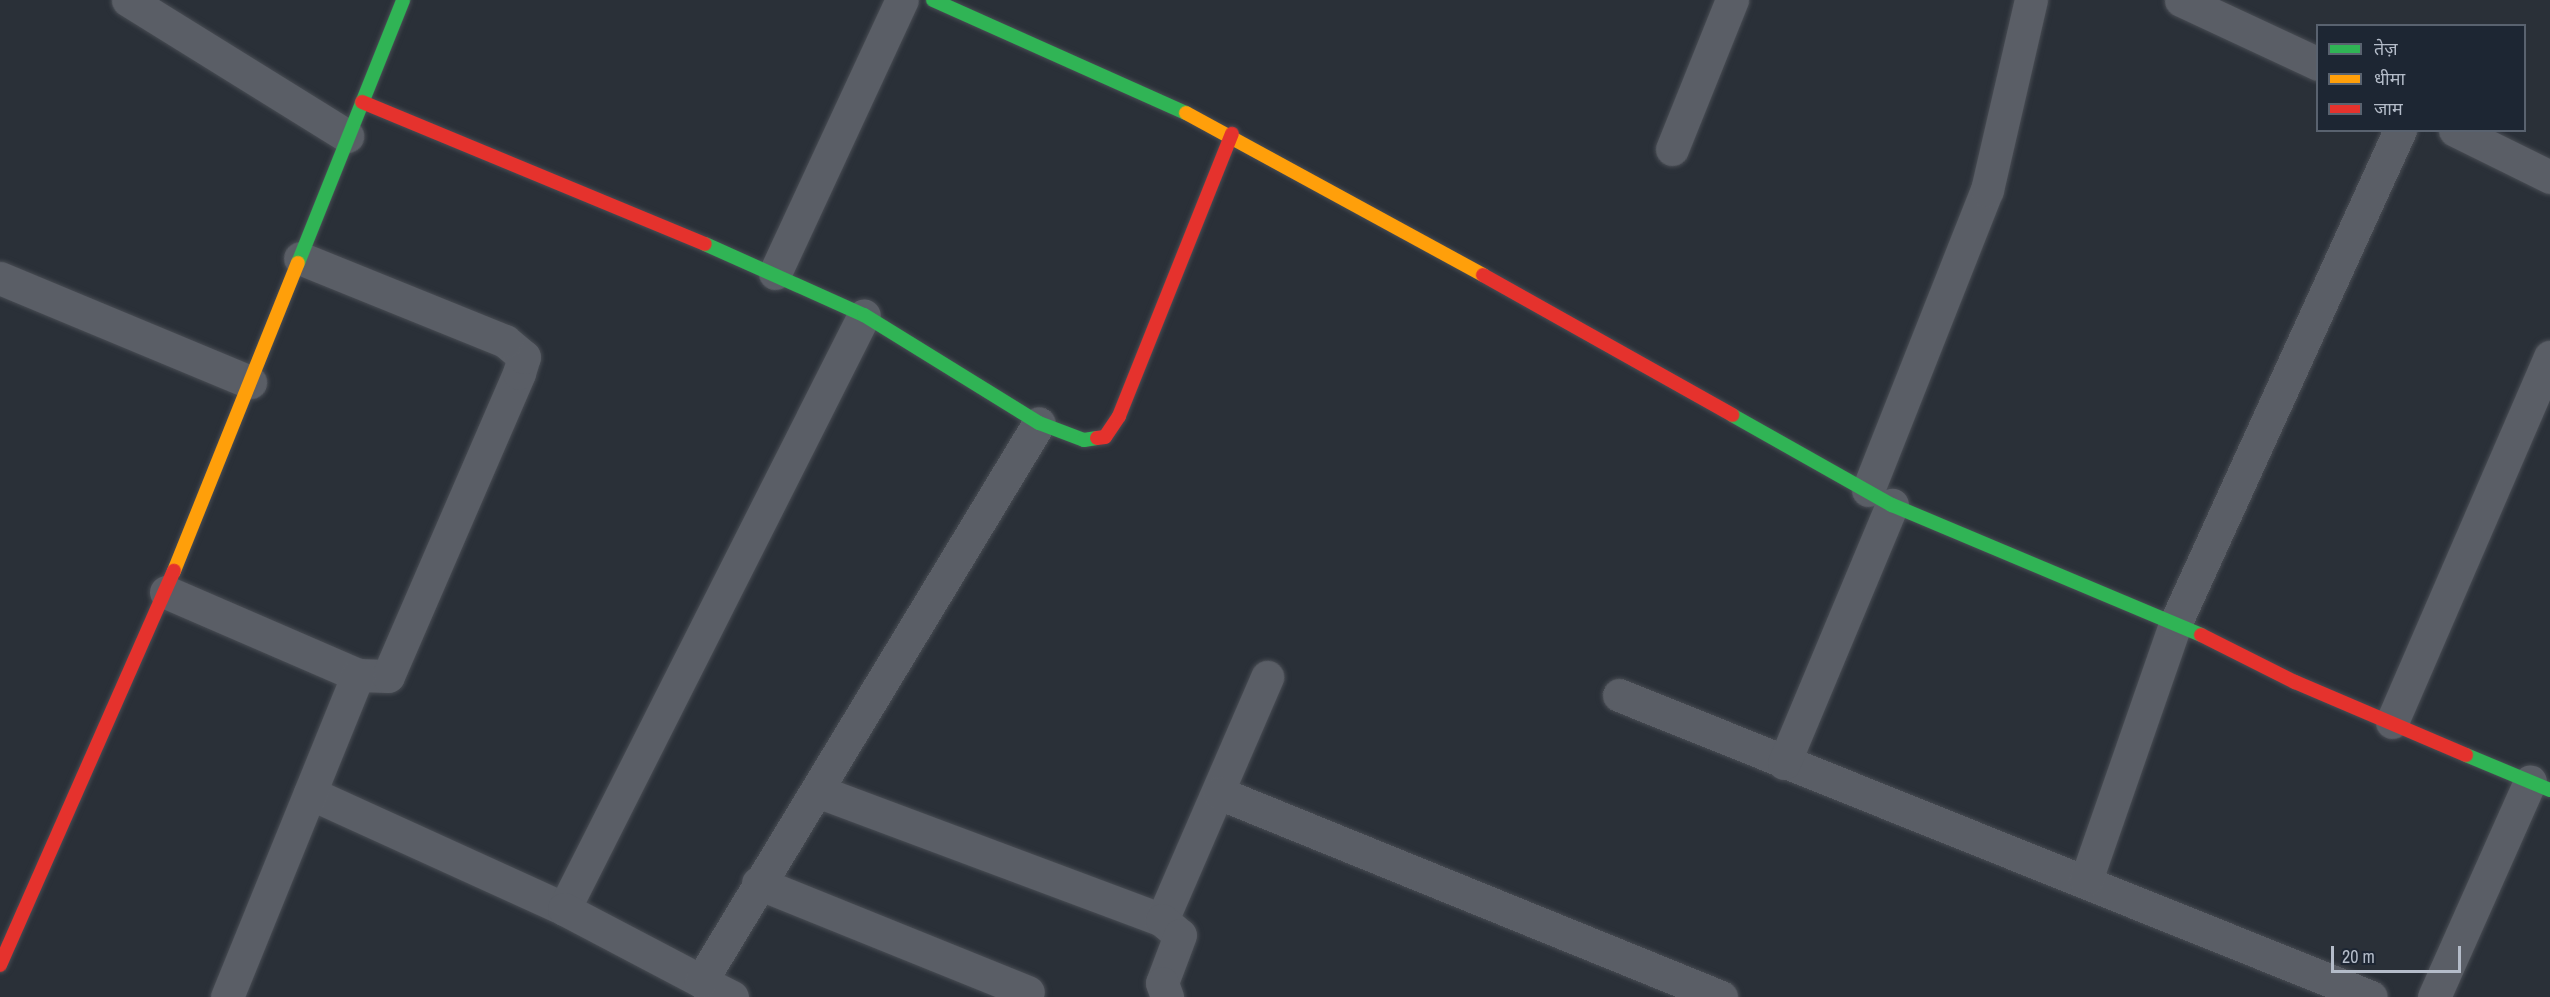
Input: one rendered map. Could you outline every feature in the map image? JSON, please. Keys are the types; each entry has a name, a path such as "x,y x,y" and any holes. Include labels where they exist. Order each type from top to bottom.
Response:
{"street":[{"path":"128,0 346,136"},
{"path":"0,965 166,592 300,258 346,136 403,0"},
{"path":"775,273 902,0"},
{"path":"933,0 1232,134 1707,406 1880,498 2176,622 2392,722 2540,785 2434,997"},
{"path":"1672,149 1732,0"},
{"path":"1784,763 1880,498 1987,190 2031,0"},
{"path":"2181,0 2316,63"},
{"path":"362,102 775,273 864,315 1039,423 1084,440 1105,437 1119,416 1232,134"},
{"path":"2085,880 2176,622 2399,132"},
{"path":"2460,132 2550,177"},
{"path":"166,592 358,675 388,676 397,664 524,357 505,341 300,258"},
{"path":"0,278 250,382"},
{"path":"564,909 864,315"},
{"path":"2392,722 2550,357"},
{"path":"701,981 758,883 820,792 1039,423"},
{"path":"227,997 358,675"},
{"path":"1162,920 1219,793 1267,677"},
{"path":"1619,695 1784,763 2085,880 2371,997"},
{"path":"820,792 1162,920 1180,935 1162,983 1167,997"},
{"path":"310,793 564,909 732,997"},
{"path":"1219,793 1721,997"},
{"path":"758,883 1028,992"}],"traffic: fast":[{"path":"298,263 403,0"},
{"path":"933,0 1186,113"},
{"path":"705,244 864,315 1039,423 1084,440 1097,438"},
{"path":"1732,415 1892,505 2201,635"},
{"path":"2466,755 2550,790"}],"traffic: slow":[{"path":"1186,113 1483,275"},
{"path":"174,571 298,263"}],"traffic: jam":[{"path":"362,102 705,244"},
{"path":"1097,438 1105,437 1119,416 1232,134"},
{"path":"1483,275 1732,415"},
{"path":"0,965 174,571"},
{"path":"2201,635 2295,682 2466,755"}]}
